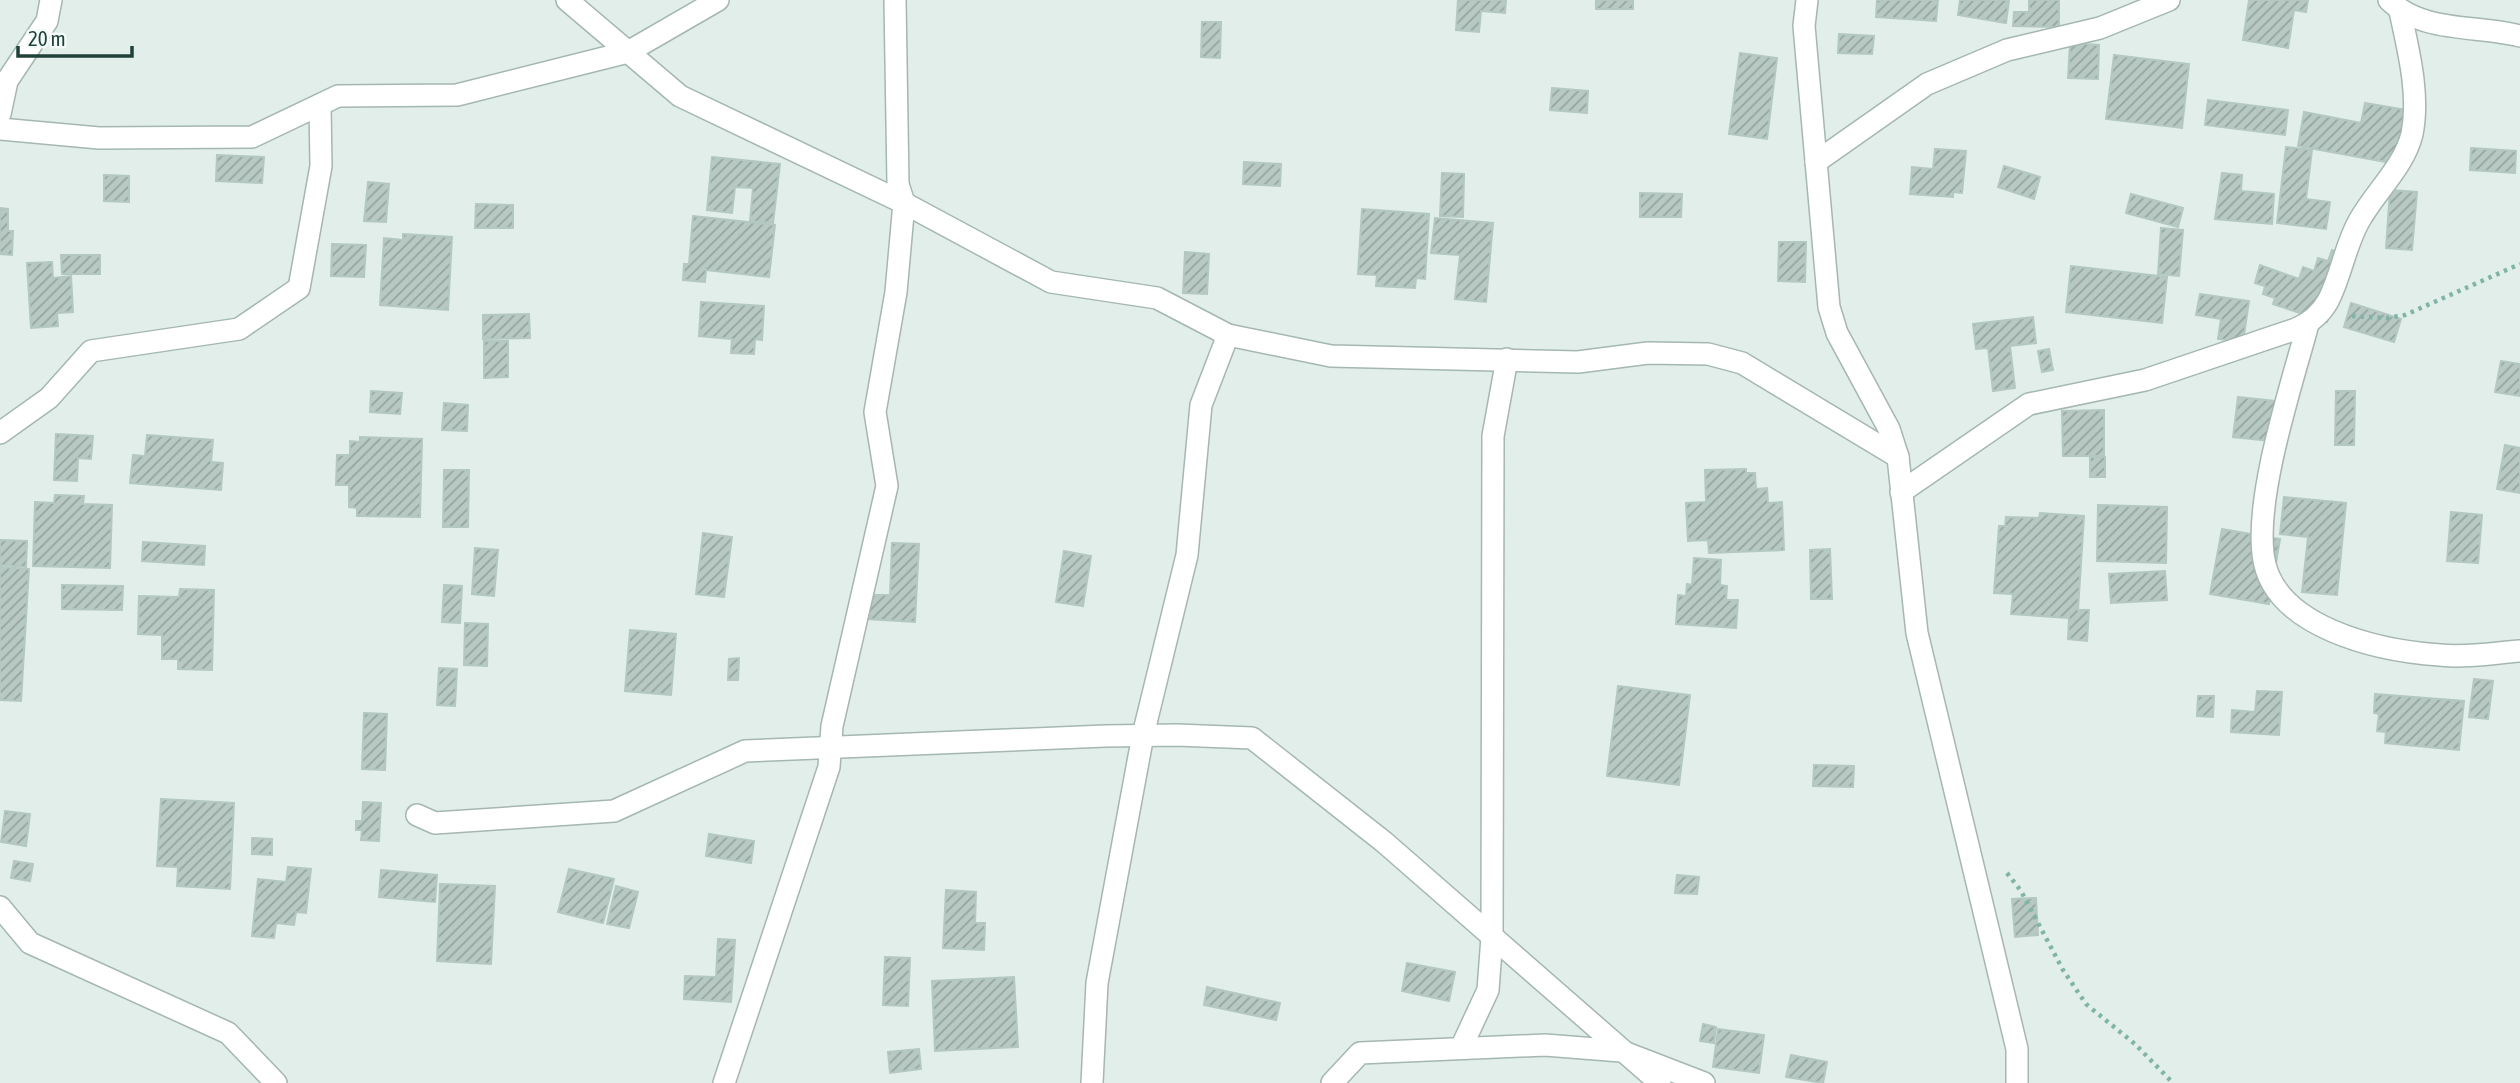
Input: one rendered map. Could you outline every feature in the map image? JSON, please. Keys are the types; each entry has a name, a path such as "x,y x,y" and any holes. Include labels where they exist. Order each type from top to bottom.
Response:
{"street":[{"path":"0,114 7,81 47,21 51,0"},
{"path":"567,0 680,96 904,203 1051,282 1157,298 1228,335 1331,356 1578,362 1648,354 1708,354 1742,363 1898,457"},
{"path":"0,129 99,138 252,136 338,96 457,95 628,52 718,0"},
{"path":"724,1083 830,767 832,726 887,486 875,412 896,292 904,203 898,184 895,0"},
{"path":"1807,0 1804,26 1829,307 1837,333 1889,429 1898,457 1917,633 2018,1049 2017,1083"},
{"path":"1816,162 1927,84 2007,50 2100,28 2169,0"},
{"path":"2394,5 2421,21 2493,29 2520,36"},
{"path":"2394,5 2412,81 2412,135 2403,157 2357,223 2328,300 2308,324 2264,506 2263,556 2273,584 2297,612 2346,637 2396,650 2442,656 2520,651"},
{"path":"0,433 49,398 91,351 239,329 299,288 321,166 320,105"},
{"path":"1901,492 2029,404 2144,380 2308,324"},
{"path":"1092,1083 1097,983 1143,735 1187,555 1201,405 1228,335"},
{"path":"1461,1048 1488,990 1492,937 1493,436 1507,359"},
{"path":"417,815 435,823 614,811 745,751 1143,735 1252,738 1384,842 1660,1083"},
{"path":"0,907 30,943 228,1033 276,1083"},
{"path":"1332,1083 1360,1053 1545,1045 1621,1051 1704,1083"}],"path":[{"path":"2308,324 2320,324 2330,312 2387,318 2405,315 2520,264"},
{"path":"1970,845 2012,878 2085,1004 2135,1044 2173,1083"}],"building":[{"path":"1458,0 1506,0 1505,13 1481,11 1479,32 1456,30"},
{"path":"1596,0 1633,0 1633,9 1596,9"},
{"path":"1877,0 1938,0 1936,21 1876,17"},
{"path":"1960,0 2009,0 2006,23 1958,15"},
{"path":"2029,0 2059,0 2059,27 2013,26 2014,12 2029,12"},
{"path":"2249,0 2308,0 2306,12 2294,10 2288,48 2243,40"},
{"path":"1202,22 1221,22 1220,58 1201,57"},
{"path":"1839,34 1874,36 1872,54 1838,53"},
{"path":"2070,43 2099,45 2098,79 2068,78"},
{"path":"1740,53 1777,58 1767,139 1729,134"},
{"path":"2114,55 2189,64 2182,128 2106,119"},
{"path":"1552,88 1588,91 1587,113 1550,110"},
{"path":"2208,100 2288,110 2285,135 2205,125"},
{"path":"2365,103 2407,110 2397,164 2298,146 2304,112 2361,123"},
{"path":"2286,147 2312,150 2306,199 2330,202 2326,229 2277,223"},
{"path":"2471,148 2516,151 2515,173 2470,170"},
{"path":"1935,149 1966,151 1962,193 1953,192 1953,197 1910,194 1912,167 1933,169"},
{"path":"217,155 264,157 262,183 216,181"},
{"path":"712,157 780,164 773,223 750,221 753,188 735,187 732,213 707,210"},
{"path":"1244,162 1281,164 1280,186 1243,184"},
{"path":"2004,166 2040,177 2034,199 1998,187"},
{"path":"1442,173 1464,174 1463,217 1440,216"},
{"path":"2222,173 2242,175 2241,191 2274,194 2272,224 2215,219"},
{"path":"104,175 129,176 129,202 104,201"},
{"path":"368,182 389,184 386,222 364,221"},
{"path":"2390,190 2417,192 2412,250 2386,248"},
{"path":"1640,193 1682,194 1681,217 1640,217"},
{"path":"2131,194 2183,208 2178,227 2126,213"},
{"path":"476,204 513,205 513,228 475,228"},
{"path":"0,208 8,209 8,231 13,231 12,255 0,254"},
{"path":"1362,209 1429,214 1425,279 1416,278 1415,288 1376,286 1377,275 1358,274"},
{"path":"693,216 775,225 769,277 706,270 705,282 683,280 684,264 689,264"},
{"path":"1435,218 1493,223 1486,302 1455,299 1460,255 1431,253"},
{"path":"2161,228 2183,230 2179,276 2158,274"},
{"path":"403,234 452,237 448,310 380,305 384,238 403,240"},
{"path":"1779,242 1806,242 1805,282 1778,281"},
{"path":"332,244 366,245 364,277 331,276"},
{"path":"2332,250 2349,256 2327,322 2273,304 2275,298 2263,294 2265,286 2255,283 2260,265 2299,279 2303,267 2314,271 2318,258 2328,261"},
{"path":"1185,252 1209,254 1207,294 1183,293"},
{"path":"61,255 100,255 100,274 62,274"},
{"path":"52,262 53,278 71,276 73,312 57,313 58,326 31,328 27,263"},
{"path":"2071,266 2167,277 2162,323 2066,312"},
{"path":"2200,294 2249,301 2243,342 2218,339 2221,319 2196,315"},
{"path":"701,302 764,306 762,340 755,339 754,354 731,353 732,339 699,336"},
{"path":"2351,303 2401,319 2394,342 2344,327"},
{"path":"529,314 530,338 483,339 483,315"},
{"path":"2033,317 2036,343 2010,346 2015,388 1993,391 1988,348 1976,349 1973,324"},
{"path":"484,341 508,341 508,377 484,378"},
{"path":"2049,349 2053,370 2042,372 2038,351"},
{"path":"2501,361 2520,364 2520,396 2495,392"},
{"path":"371,391 402,393 400,414 370,412"},
{"path":"2336,391 2355,391 2354,445 2335,445"},
{"path":"2238,397 2284,402 2280,442 2233,437"},
{"path":"444,403 468,405 467,431 442,430"},
{"path":"2104,410 2104,456 2063,456 2062,411"},
{"path":"56,434 93,436 91,459 78,458 77,481 54,480"},
{"path":"147,435 213,440 211,462 223,463 221,490 130,483 133,455 145,456"},
{"path":"360,437 422,439 420,517 357,516 357,508 349,507 349,485 336,485 337,455 350,455 350,441 360,442"},
{"path":"2505,445 2520,448 2520,493 2497,489"},
{"path":"2090,457 2105,457 2105,477 2090,477"},
{"path":"1746,469 1746,473 1755,473 1756,489 1767,488 1768,503 1782,502 1784,550 1709,553 1708,540 1688,541 1686,503 1706,502 1705,470"},
{"path":"444,470 469,470 468,527 443,527"},
{"path":"55,495 84,496 83,504 112,505 110,568 33,566 35,502 54,503"},
{"path":"2284,497 2346,503 2337,595 2302,592 2308,537 2280,534"},
{"path":"2098,505 2167,507 2166,563 2097,561"},
{"path":"2451,512 2482,515 2478,563 2447,561"},
{"path":"2040,513 2084,516 2078,610 2089,610 2087,641 2068,639 2069,618 2011,614 2013,594 1994,593 1999,526 2005,526 2006,517 2039,518"},
{"path":"2222,529 2280,539 2269,604 2210,594"},
{"path":"703,533 732,537 724,597 696,594"},
{"path":"0,540 27,541 26,567 0,565"},
{"path":"143,542 205,546 204,565 142,561"},
{"path":"892,543 919,544 915,622 867,619 868,595 890,595"},
{"path":"475,548 498,550 494,596 472,594"},
{"path":"1830,549 1832,599 1811,599 1810,550"},
{"path":"1064,551 1091,556 1083,606 1056,602"},
{"path":"1694,558 1721,560 1720,585 1727,586 1726,600 1738,600 1736,628 1676,624 1678,595 1686,596 1687,584 1692,585"},
{"path":"0,567 29,569 21,701 0,700"},
{"path":"2165,571 2167,600 2111,603 2109,574"},
{"path":"62,585 123,586 122,610 62,609"},
{"path":"444,585 462,586 460,623 442,622"},
{"path":"180,589 214,590 212,670 178,669 178,659 162,659 162,635 138,634 139,596 179,597"},
{"path":"465,623 488,624 487,666 464,665"},
{"path":"630,630 676,634 671,695 625,691"},
{"path":"739,658 738,680 728,680 729,659"},
{"path":"439,668 457,669 455,706 437,705"},
{"path":"2474,679 2493,681 2488,719 2469,717"},
{"path":"1618,686 1690,695 1679,785 1607,776"},
{"path":"2257,691 2282,692 2279,735 2231,732 2232,710 2255,712"},
{"path":"2375,694 2464,701 2459,750 2385,743 2386,732 2377,731 2379,714 2374,713"},
{"path":"2198,696 2214,696 2213,717 2197,716"},
{"path":"364,713 387,714 385,770 362,769"},
{"path":"1814,765 1854,766 1853,787 1813,786"},
{"path":"161,799 234,803 230,889 177,886 178,867 157,866"},
{"path":"363,802 381,803 379,841 361,840 362,830 356,830 356,821 362,821"},
{"path":"5,811 30,814 26,846 1,842"},
{"path":"709,834 754,841 751,863 706,856"},
{"path":"252,838 272,839 272,855 252,854"},
{"path":"14,861 33,864 30,881 11,878"},
{"path":"288,867 311,869 306,913 296,912 294,925 276,923 274,938 252,936 258,879 286,882"},
{"path":"569,869 614,879 603,923 558,912"},
{"path":"381,870 437,875 435,902 379,897"},
{"path":"1677,875 1699,877 1697,894 1675,893"},
{"path":"440,884 495,886 491,964 437,961"},
{"path":"616,886 638,892 629,928 607,924"},
{"path":"946,890 976,892 975,923 985,923 984,950 943,948"},
{"path":"2036,898 2038,935 2015,937 2012,899"},
{"path":"718,939 735,940 731,1002 684,999 685,976 716,977"},
{"path":"885,957 910,958 908,1006 883,1005"},
{"path":"1407,963 1455,972 1449,1001 1402,991"},
{"path":"1014,977 1018,1047 935,1051 932,981"},
{"path":"1207,987 1280,1003 1276,1020 1204,1005"},
{"path":"1703,1024 1716,1027 1714,1043 1700,1041"},
{"path":"1718,1029 1764,1035 1759,1073 1713,1067"},
{"path":"919,1049 921,1069 890,1073 888,1052"},
{"path":"1791,1055 1827,1062 1823,1083 1786,1077"}]}
